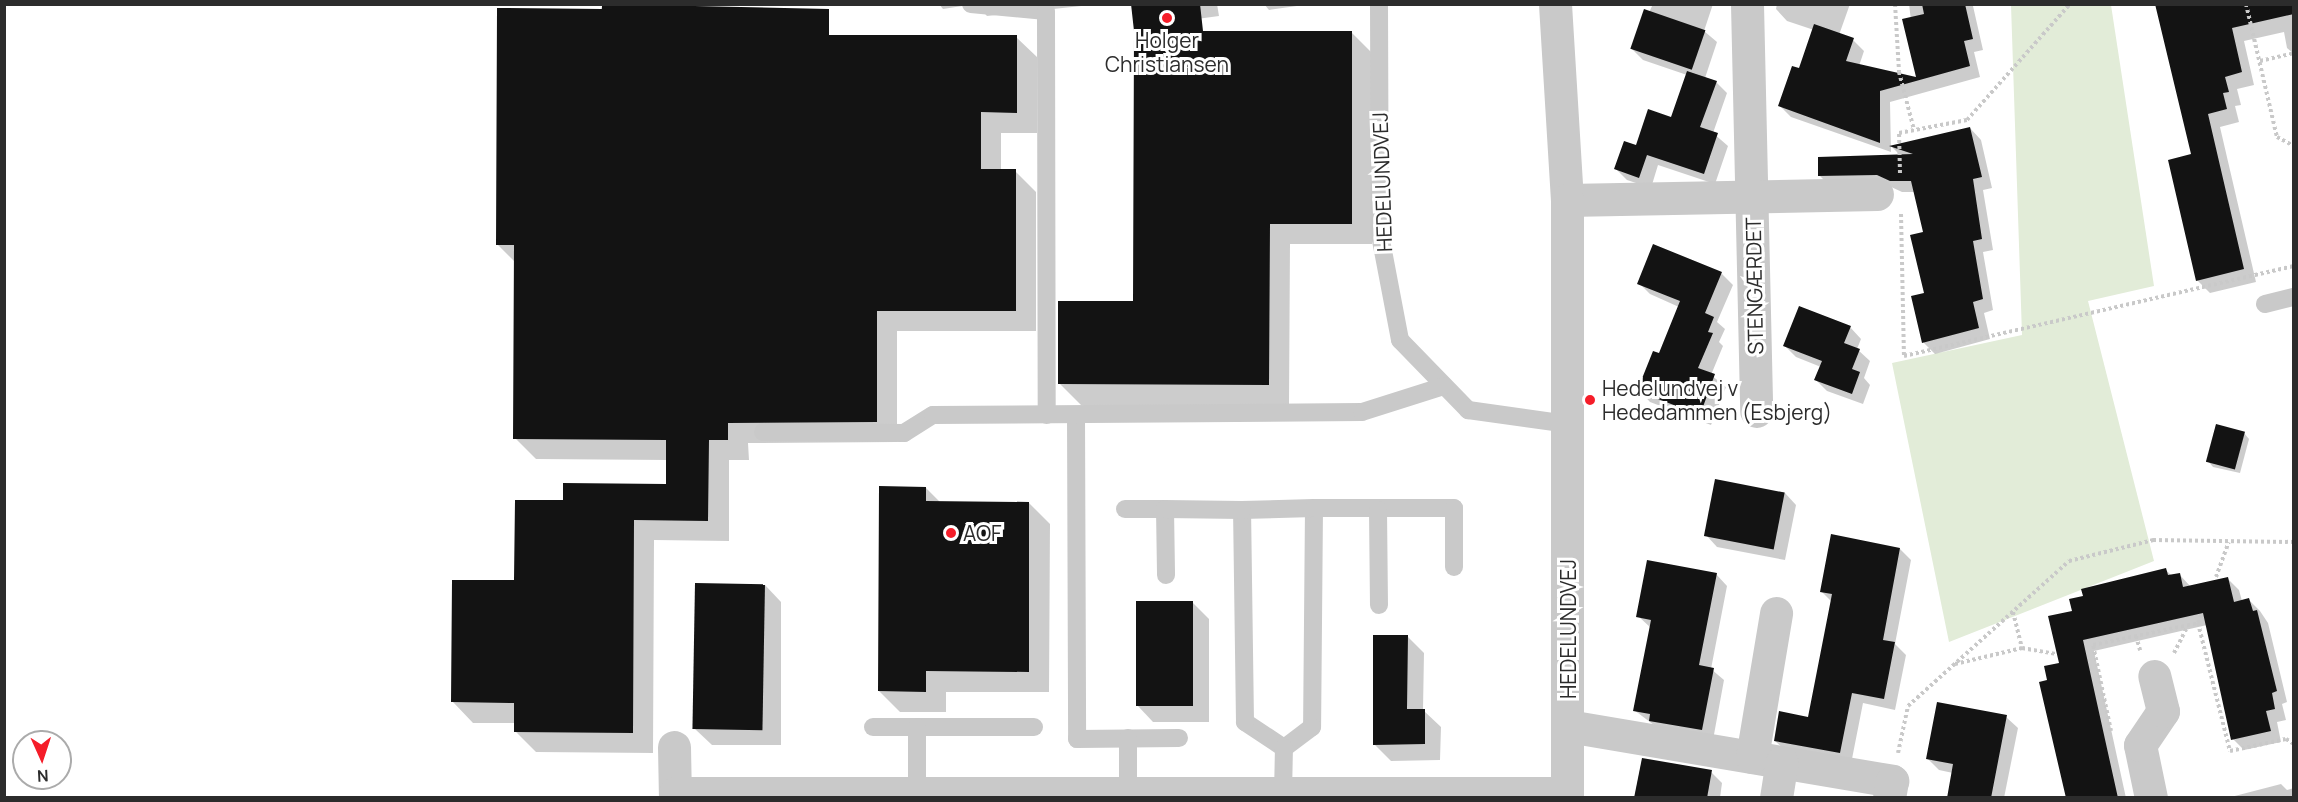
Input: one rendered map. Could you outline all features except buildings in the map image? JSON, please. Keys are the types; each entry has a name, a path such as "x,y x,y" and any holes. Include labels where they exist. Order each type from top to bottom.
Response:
{"street":[{"name":"HEDELUNDVEJ","path":"1555,4 1567,200 1567,795"},
{"name":"STENGÆRDET","path":"1747,4 1756,411"},
{"name":"STENGÆRDET","path":"1567,200 1893,192"},
{"path":"1776,613 1767,759 1776,798"},
{"path":"2151,798 2139,745 2163,711 2154,676"},
{"name":"HEDELUNDVEJ","path":"1568,726 1767,759 1890,789"},
{"path":"675,747 675,796 1567,795"}],"lane":[{"path":"971,4 1046,11 1047,415"},
{"name":"HEDELUNDVEJ","path":"1379,4 1380,235 1400,340 1468,410 1567,424"},
{"path":"2265,304 2294,297"},
{"path":"763,432 904,433 933,415 1362,412 1444,386"},
{"path":"1076,415 1077,739 1179,738"},
{"path":"1125,508 1242,510 1454,508 1454,567"},
{"path":"1284,748 1312,727 1314,508"},
{"path":"1165,509 1166,575"},
{"path":"1242,510 1245,722 1284,748"},
{"path":"1378,510 1379,605"},
{"path":"873,727 1034,727"},
{"path":"916,727 917,794"},
{"path":"1128,738 1128,794"},
{"path":"1283,794 1284,748"}],"path":[{"path":"1895,4 1899,72 1914,130"},
{"path":"2070,4 1967,120 1899,133 1893,192 1904,356 2294,266"},
{"path":"2246,4 2277,137 2294,146"},
{"path":"2260,61 2294,53"},
{"path":"1890,789 1908,706 2069,561 2153,540 2294,542"},
{"path":"2216,577 2229,542"},
{"path":"2013,612 2022,648"},
{"path":"2198,623 2201,615"},
{"path":"1955,664 2022,648 2055,654"},
{"path":"2089,659 2096,660"}],"green space":[{"path":"2011,5 2111,5 2154,286 2088,301 2154,561 1949,642 1892,363 2022,335"}],"place":[{"name":"Holger Christiansen","path":"1167,18"},
{"name":"Hedelundvej v Hededammen (Esbjerg)","path":"1590,400"},
{"name":"AOF","path":"951,533"}]}
